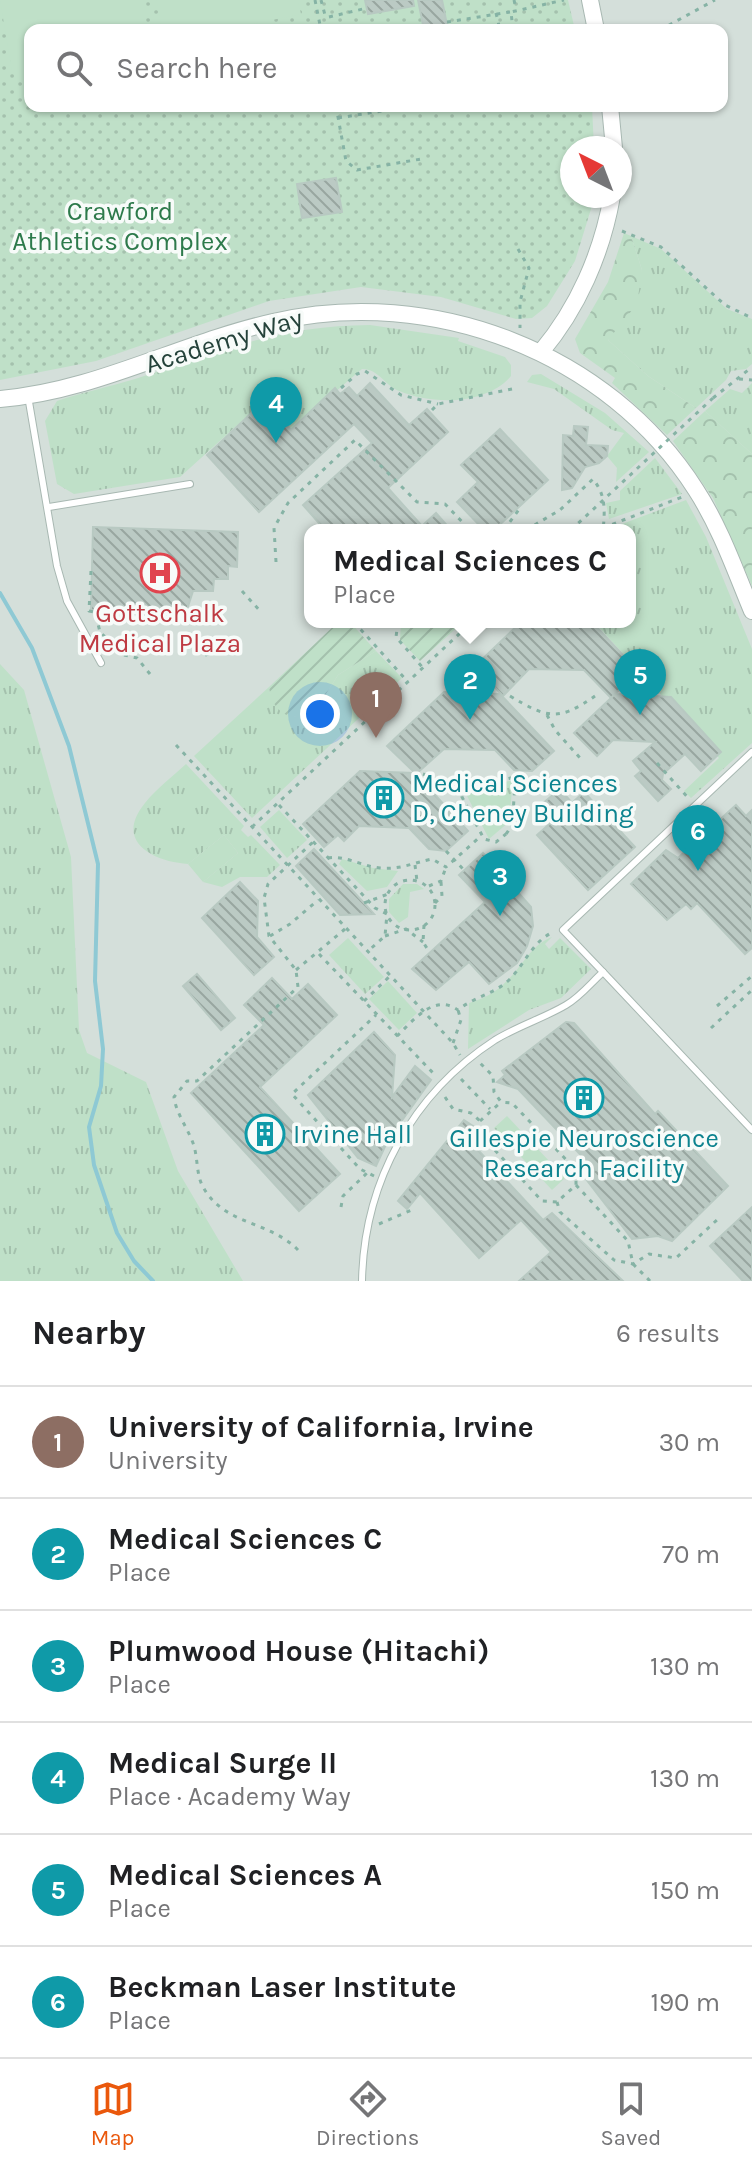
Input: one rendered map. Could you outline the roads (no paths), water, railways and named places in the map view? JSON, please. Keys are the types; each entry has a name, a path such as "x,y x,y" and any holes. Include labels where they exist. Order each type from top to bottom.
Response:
{"street":[{"path":"590,0 595,24"},
{"path":"611,112 613,136"},
{"path":"541,352 586,282 610,208"},
{"name":"Academy Way","path":"0,399 28,396 106,378 245,329 326,313 381,312 446,320 496,333 541,352 628,410 667,451 696,489 725,543 752,611"}],"lane":[{"path":"28,396 57,566 67,601 101,663"},
{"path":"49,507 190,484"},
{"path":"752,752 563,930 752,1130"},
{"path":"362,1281 368,1225 381,1180 405,1131 440,1084 464,1062 526,1023 565,1006 603,972"}],"waterway":[{"path":"0,593 32,648 69,746 98,864 95,981 103,1049 101,1086 89,1127 94,1165 117,1233 134,1261 153,1281"}],"place":[{"name":"Medical Surge II","path":"276,443"},
{"name":"Gottschalk Medical Plaza","path":"160,573"},
{"name":"Medical Sciences A","path":"640,715"},
{"name":"Medical Sciences C","path":"470,720"},
{"name":"University of California, Irvine","path":"376,738"},
{"name":"Medical Sciences D, Cheney Building","path":"384,798"},
{"name":"Beckman Laser Institute","path":"698,871"},
{"name":"Plumwood House (Hitachi)","path":"500,916"},
{"name":"Gillespie Neuroscience Research Facility","path":"584,1098"},
{"name":"Irvine Hall","path":"265,1134"}],"park label":[{"name":"Crawford Athletics Complex","path":"120,226"}]}
